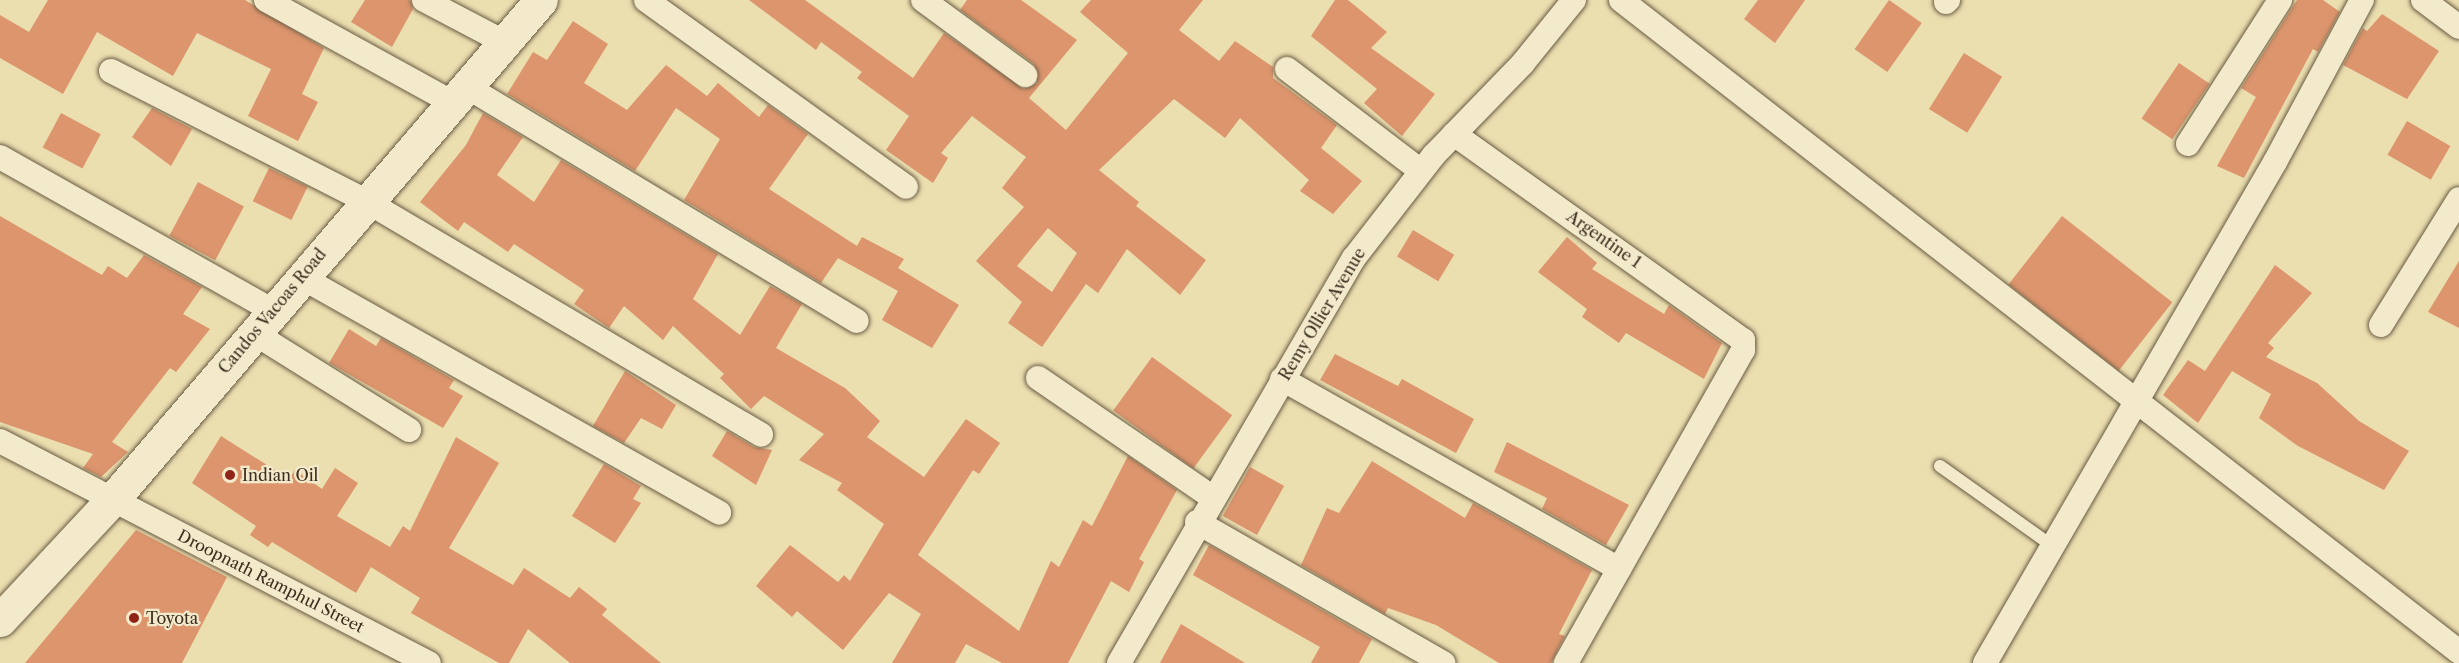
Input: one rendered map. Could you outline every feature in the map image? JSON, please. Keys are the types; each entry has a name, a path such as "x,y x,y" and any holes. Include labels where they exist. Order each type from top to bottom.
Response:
{"main road":[{"name":"Candos Vacoas Road","path":"0,620 113,500 457,93 541,0"}],"street":[{"path":"266,0 457,93 856,321"},
{"path":"424,0 504,42"},
{"path":"646,0 906,187"},
{"path":"923,0 1025,75"},
{"name":"Remy Ollier Avenue","path":"1119,663 1197,522 1354,258 1421,171 1574,0"},
{"path":"1621,0 2132,402 2459,652"},
{"path":"2188,144 2280,0"},
{"path":"1985,663 2132,402 2275,162 2362,0"},
{"path":"2423,0 2459,27"},
{"path":"1287,69 1421,171"},
{"path":"111,71 366,201 761,435"},
{"name":"Argentine 1","path":"1454,134 1739,333 1743,350 1619,569"},
{"path":"0,157 263,322 409,430"},
{"path":"2381,326 2459,199"},
{"path":"301,277 719,513"},
{"path":"1038,378 1212,497"},
{"path":"1282,380 1619,569 1566,663"},
{"name":"Droopnath Ramphul Street","path":"0,441 429,663"},
{"path":"1197,522 1443,663"}],"lane":[{"path":"1940,466 2051,545"}],"building":[{"path":"48,0 245,0 324,48 302,94 318,102 298,141 248,116 271,69 197,33 173,76 97,32 63,94 0,58 0,15 29,32"},
{"path":"365,0 410,0 413,9 392,47 351,22"},
{"path":"749,0 805,0 913,78 944,33 1024,89 1037,83 1034,64 960,10 967,0 1021,0 1077,40 1029,98 1066,130 1128,53 1080,12 1091,0 1203,0 1179,30 1219,61 1235,41 1273,67 1273,78 1337,125 1321,148 1362,181 1333,214 1300,191 1309,180 1240,118 1225,138 1174,99 1099,170 1139,202 1136,206 1206,260 1180,295 1127,249 1098,293 1086,284 1042,347 1008,323 1022,302 976,261 1024,207 1002,188 1026,157 972,116 941,153 948,158 933,183 886,150 909,116 857,78 862,72 821,42 816,50","holes":["1048,228 1077,253 1052,292 1017,266"]},
{"path":"1335,0 1348,0 1387,32 1371,48 1435,94 1402,136 1364,103 1377,89 1311,36"},
{"path":"1758,0 1805,0 1775,43 1744,19"},
{"path":"1889,0 1922,23 1887,72 1855,49"},
{"path":"2297,0 2323,0 2340,12 2318,52 2313,49 2244,178 2217,166 2256,97 2241,88"},
{"path":"2382,14 2439,51 2407,99 2343,65 2363,28 2367,31"},
{"path":"573,21 608,44 584,83 627,110 666,65 707,96 718,83 759,117 768,105 808,134 769,189 857,246 862,237 904,259 898,268 959,305 932,348 882,320 898,291 838,258 821,283 684,200 720,139 676,108 635,171 507,94 533,52 547,60"},
{"path":"1964,53 2002,77 1967,133 1929,109"},
{"path":"2179,63 2210,84 2172,139 2142,119"},
{"path":"152,108 192,129 171,166 132,137"},
{"path":"61,113 101,134 82,169 43,147"},
{"path":"483,113 523,137 497,175 534,202 561,160 718,254 693,299 740,335 770,286 802,304 776,348 845,388 880,421 867,437 924,477 966,419 1000,443 979,474 973,470 918,555 1019,631 1051,561 1059,567 1083,520 1092,526 1128,456 1177,490 1139,559 1144,562 1129,592 1111,581 1068,663 1002,663 966,644 955,663 892,663 921,614 889,593 843,650 797,611 792,617 756,586 790,545 838,582 844,575 850,581 884,524 837,490 842,483 799,460 824,434 764,396 751,409 720,378 724,374 673,326 663,340 624,306 609,328 574,304 584,290 514,244 508,252 464,222 458,231 420,202 466,145"},
{"path":"2407,121 2450,146 2431,180 2388,155"},
{"path":"269,168 308,187 291,220 253,201"},
{"path":"198,182 244,206 215,260 169,236"},
{"path":"0,216 102,275 108,266 127,278 144,255 202,287 183,314 210,329 176,372 170,368 112,442 128,452 101,477 83,468 93,454 0,422"},
{"path":"2062,216 2172,302 2119,371 2008,285"},
{"path":"1413,230 1454,255 1438,281 1397,257"},
{"path":"1567,237 1597,263 1592,269 1664,314 1669,305 1722,343 1704,379 1626,333 1619,343 1582,317 1587,309 1538,272"},
{"path":"2459,261 2459,328 2428,312"},
{"path":"2275,265 2312,293 2268,343 2274,348 2266,357 2317,383 2359,421 2409,451 2384,490 2298,446 2259,418 2271,394 2232,371 2198,423 2163,395 2188,360 2205,371"},
{"path":"349,329 376,346 381,338 454,380 449,388 463,396 443,428 329,363"},
{"path":"1335,354 1398,386 1402,379 1474,419 1456,453 1320,380"},
{"path":"1152,357 1232,415 1193,469 1113,410"},
{"path":"625,371 676,405 662,429 641,418 624,443 593,426"},
{"path":"727,431 754,447 772,450 756,485 712,456"},
{"path":"221,436 289,479 295,470 322,489 335,468 358,483 337,516 390,547 403,526 410,531 456,437 499,463 449,548 513,585 524,568 570,598 579,587 607,609 602,615 661,663 570,663 528,629 509,663 499,663 411,613 420,598 371,567 356,593 272,542 268,547 250,535 256,526 192,483"},
{"path":"1507,442 1629,505 1606,545 1542,509 1547,498 1494,472"},
{"path":"1372,461 1465,518 1473,503 1592,570 1559,634 1565,636 1551,663 1499,663 1436,625 1388,608 1385,614 1301,565 1327,508 1339,513"},
{"path":"604,464 641,486 633,499 641,503 615,543 572,516"},
{"path":"1250,467 1284,486 1257,535 1223,516"},
{"name":"Toyota","path":"136,530 227,577 182,663 25,663"},
{"path":"1209,545 1372,639 1359,663 1311,663 1320,647 1193,575"},
{"path":"1181,624 1245,663 1160,663"}],"place":[{"name":"Indian Oil","path":"230,475"},
{"name":"Toyota","path":"134,618"}]}
